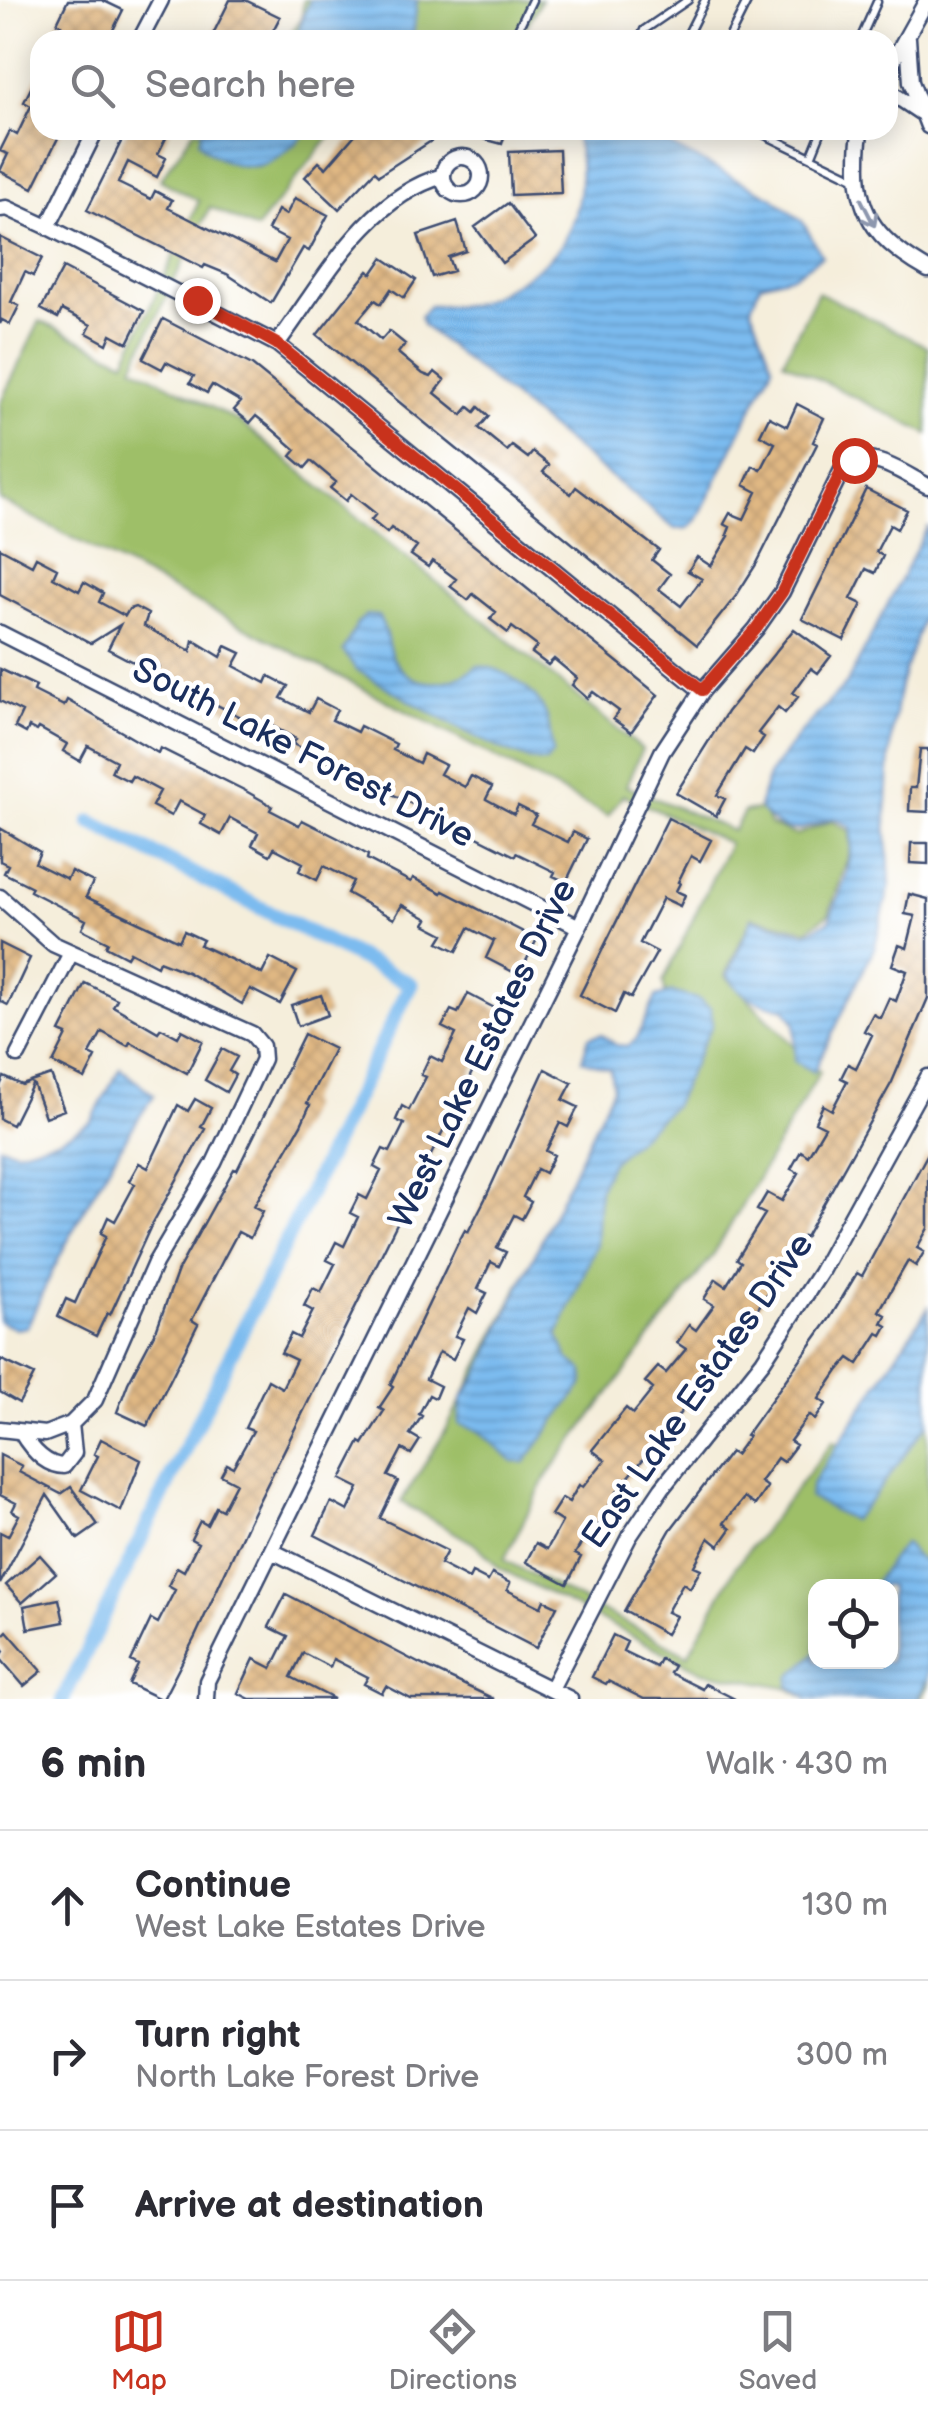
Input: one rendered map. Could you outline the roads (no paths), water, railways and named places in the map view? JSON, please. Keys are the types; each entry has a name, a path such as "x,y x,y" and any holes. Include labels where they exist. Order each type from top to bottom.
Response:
{"street":[{"path":"145,30 161,0"},
{"path":"898,54 927,0"},
{"path":"908,38 910,82 924,120"},
{"path":"898,97 908,101 924,120"},
{"path":"48,226 91,140"},
{"path":"860,140 857,179 862,209 884,240 924,266"},
{"path":"277,344 366,223 418,183 444,176"},
{"path":"0,209 7,208 48,226 277,344 702,690"},
{"name":"West Lake Estates Drive","path":"206,1699 207,1682 662,752 702,690 782,592 842,470 854,460 874,459 928,486"},
{"name":"South Lake Forest Drive","path":"0,633 579,927"},
{"path":"0,897 53,944 252,1034 262,1046 262,1059 222,1146 156,1263 95,1400 71,1424 45,1434 12,1431"},
{"path":"18,1055 71,952"},
{"name":"East Lake Estates Drive","path":"551,1689 628,1537 763,1361 820,1274 928,1077"},
{"path":"0,1418 56,1466 64,1466 74,1453 71,1424"},
{"path":"272,1550 570,1699"}],"lane":[{"path":"517,30 532,0"},
{"path":"644,30 688,0"},
{"path":"690,30 705,0"},
{"path":"733,30 748,0"},
{"path":"864,30 876,1"},
{"path":"776,140 857,179"},
{"path":"811,157 818,140"}],"water":[{"path":"310,0 417,0 414,30 299,30"},
{"path":"299,140 276,158 256,166 228,162 199,141"},
{"path":"576,140 660,140 772,197 803,222 822,256 794,275 760,284 751,307 773,366 697,520 688,528 675,529 424,326 420,317 429,306 470,304 485,299 524,278 557,251 578,202"},
{"path":"928,526 928,602 900,685 891,738 886,818 890,884 875,946 814,1072 795,1061 795,1023 786,1009 752,999 728,975 752,919 806,933 829,921 849,864 851,827 834,818 802,828 785,828 759,807 768,776 799,734 847,683"},
{"path":"366,615 378,616 394,660 413,678 446,681 478,666 497,670 517,681 545,712 553,753 546,762 506,751 357,670 343,651"},
{"path":"672,992 699,1000 711,1009 712,1025 673,1106 611,1162 599,1189 596,1245 558,1334 568,1359 583,1370 584,1383 525,1462 513,1462 479,1431 459,1424 462,1398 478,1375 613,1088 610,1069 582,1060 589,1037 601,1034 616,1045 628,1046 637,1038 656,997"},
{"path":"120,1068 154,1095 85,1208 27,1327 16,1329 0,1322 0,1146 17,1151 58,1140 91,1122"},
{"path":"928,1308 928,1423 852,1520 809,1497 812,1484"},
{"path":"904,1543 928,1563 928,1677 918,1699 808,1699 789,1686 790,1677 808,1660 808,1669 898,1669 898,1579 877,1579"}],"waterway":[{"path":"63,1699 411,984 91,822"}]}
